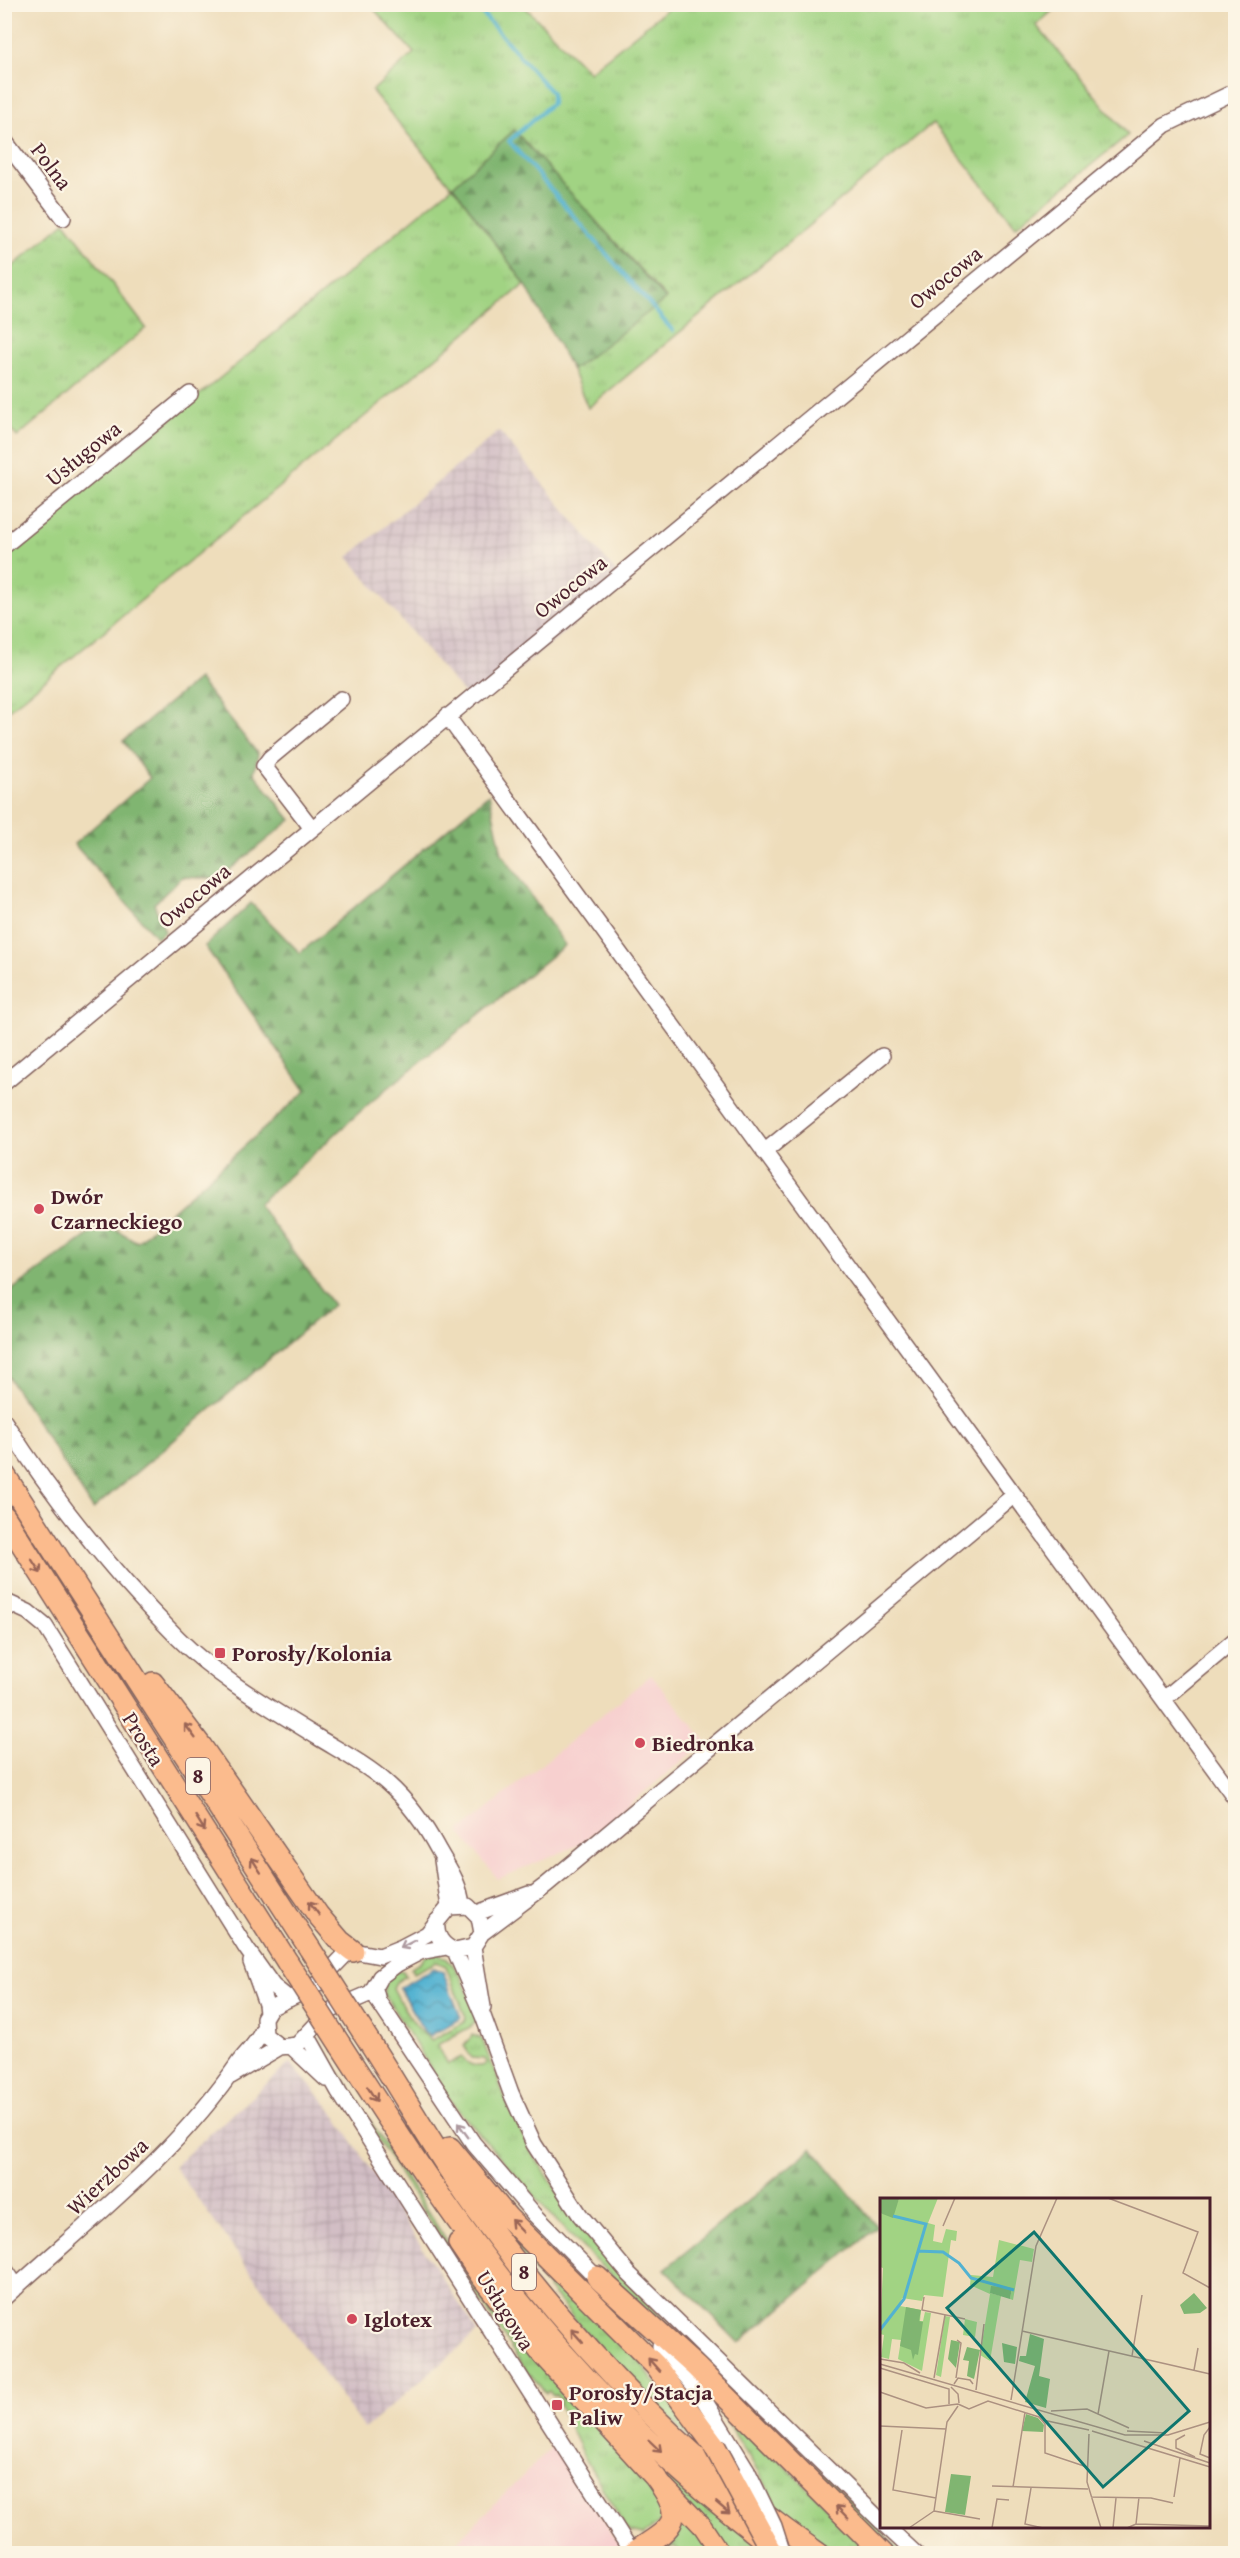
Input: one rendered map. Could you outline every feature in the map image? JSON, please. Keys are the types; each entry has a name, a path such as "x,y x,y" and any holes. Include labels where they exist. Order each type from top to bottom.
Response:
{"highway":[{"name":"8","path":"4,1474 474,2206 524,2272 584,2344 691,2453 765,2515 819,2553"},
{"name":"8","path":"4,1516 341,2046 404,2143 468,2235 532,2317 580,2371 687,2477 723,2508 783,2553"},
{"path":"87,1602 201,1746 318,1915 340,1941 362,1953"},
{"path":"387,2068 507,2217 655,2365 714,2445 773,2553"},
{"path":"404,2143 437,2206 482,2277 559,2373 655,2477 670,2498 674,2517 670,2527 633,2553"},
{"path":"597,2277 696,2367 883,2553"}],"main road":[{"path":"655,2477 681,2502 721,2553"}],"street":[{"name":"Owocowa","path":"4,1083 1165,125 1236,91"},
{"name":"Polna","path":"4,140 63,218"},
{"name":"Usługowa","path":"4,546 190,394"},
{"path":"311,828 264,766 270,758 341,699"},
{"path":"447,716 1013,1496 1236,1799"},
{"path":"764,1152 882,1056"},
{"path":"4,1421 39,1474 78,1526 178,1638 220,1673 386,1782 420,1818 460,1886 455,1906 437,1921 427,1934 381,1956 362,1953 344,1956 314,1987 274,2005 267,2013 263,2029 270,2041 286,2047 339,2092"},
{"path":"483,2016 473,1947 482,1933 540,1890 1013,1496"},
{"name":"Prosta","path":"4,1601 28,1612 45,1626 246,1948 273,1986 289,1999"},
{"path":"1164,1699 1236,1640"},
{"path":"455,1906 477,1913 540,1890"},
{"path":"477,1913 481,1920 482,1933"},
{"path":"437,1921 438,1935 451,1949 483,2016 511,2093 534,2144 580,2216 629,2274 880,2520"},
{"path":"451,1949 473,1947"},
{"name":"Prosta","path":"246,1948 263,1992 267,2013"},
{"name":"Wierzbowa","path":"230,2076 307,2035 329,2011 366,1996 387,1970 420,1952 451,1949"},
{"path":"362,1953 380,1966 377,1983 378,2001 473,2143 535,2216 597,2277 698,2390 747,2470 774,2526 783,2553"},
{"name":"Wierzbowa","path":"4,2298 124,2194 166,2150 230,2076 263,2029"},
{"path":"307,2035 339,2092"},
{"name":"Usługowa","path":"339,2092 633,2553"},
{"path":"4,2268 17,2287"},
{"path":"888,2528 916,2553"}],"shaded area":[{"path":"499,431 625,583 474,706 348,557"},
{"path":"651,1675 706,1741 581,1844 498,1879 459,1832"},
{"path":"290,2063 331,2109 478,2332 364,2429 174,2166"},
{"path":"554,2445 625,2553 444,2554"}],"green space":[{"path":"1057,4 1058,6 1036,25 1128,135 1016,226 933,123 588,408 572,370 666,298 514,131 453,186 525,284 5,713 5,555 452,187 372,91 414,53 370,5 523,5 589,72 672,5"},
{"path":"514,130 666,299 572,370 525,284 453,186"},
{"path":"65,222 146,328 17,437 5,422 5,273"},
{"path":"198,679 258,754 254,773 291,820 218,879 182,877 154,904 165,931 157,938 74,844 150,778 123,741"},
{"path":"489,794 502,854 565,945 372,1101 258,1204 333,1305 93,1509 5,1372 5,1295 105,1223 137,1242 306,1091 205,946 251,903 300,953"},
{"path":"438,1953 454,1966 464,1982 477,2020 472,2026 437,2045 448,2064 462,2057 474,2066 487,2063 485,2059 472,2058 464,2046 473,2035 482,2039 509,2108 532,2152 583,2231 646,2302 904,2553 893,2553 562,2227 453,2104 384,1994 384,1980 392,1972 403,1971 406,1976 396,1982 393,1988 410,2017 426,2036 432,2040 464,2022 466,2018 446,1966 437,1962 413,1973 411,1968 426,1956"},
{"path":"318,2039 463,2267 663,2497 666,2518 643,2535 630,2532 622,2522 581,2451 559,2404 561,2402 556,2395 553,2396 549,2391 546,2393 525,2370 319,2048"},
{"path":"812,2148 877,2227 739,2343 665,2269"},
{"path":"478,2195 638,2359 711,2457 678,2428 616,2366 530,2266"},
{"path":"509,2303 757,2544 760,2553 729,2553"},
{"path":"707,2389 874,2553 836,2553 780,2513 766,2485"},
{"path":"682,2513 713,2553 680,2553 674,2546 652,2554"}],"water":[{"path":"434,1968 443,1972 461,2018 430,2036 425,2033 399,1988"}],"waterway":[{"path":"474,4 552,93 552,103 509,141 673,331"}],"place":[{"name":"Dwór Czarneckiego","path":"39,1209"},
{"name":"Porosły/Kolonia","path":"220,1653"},
{"name":"Biedronka","path":"640,1743"},
{"name":"Iglotex","path":"352,2319"},
{"name":"Porosły/Stacja Paliw","path":"557,2405"}]}
